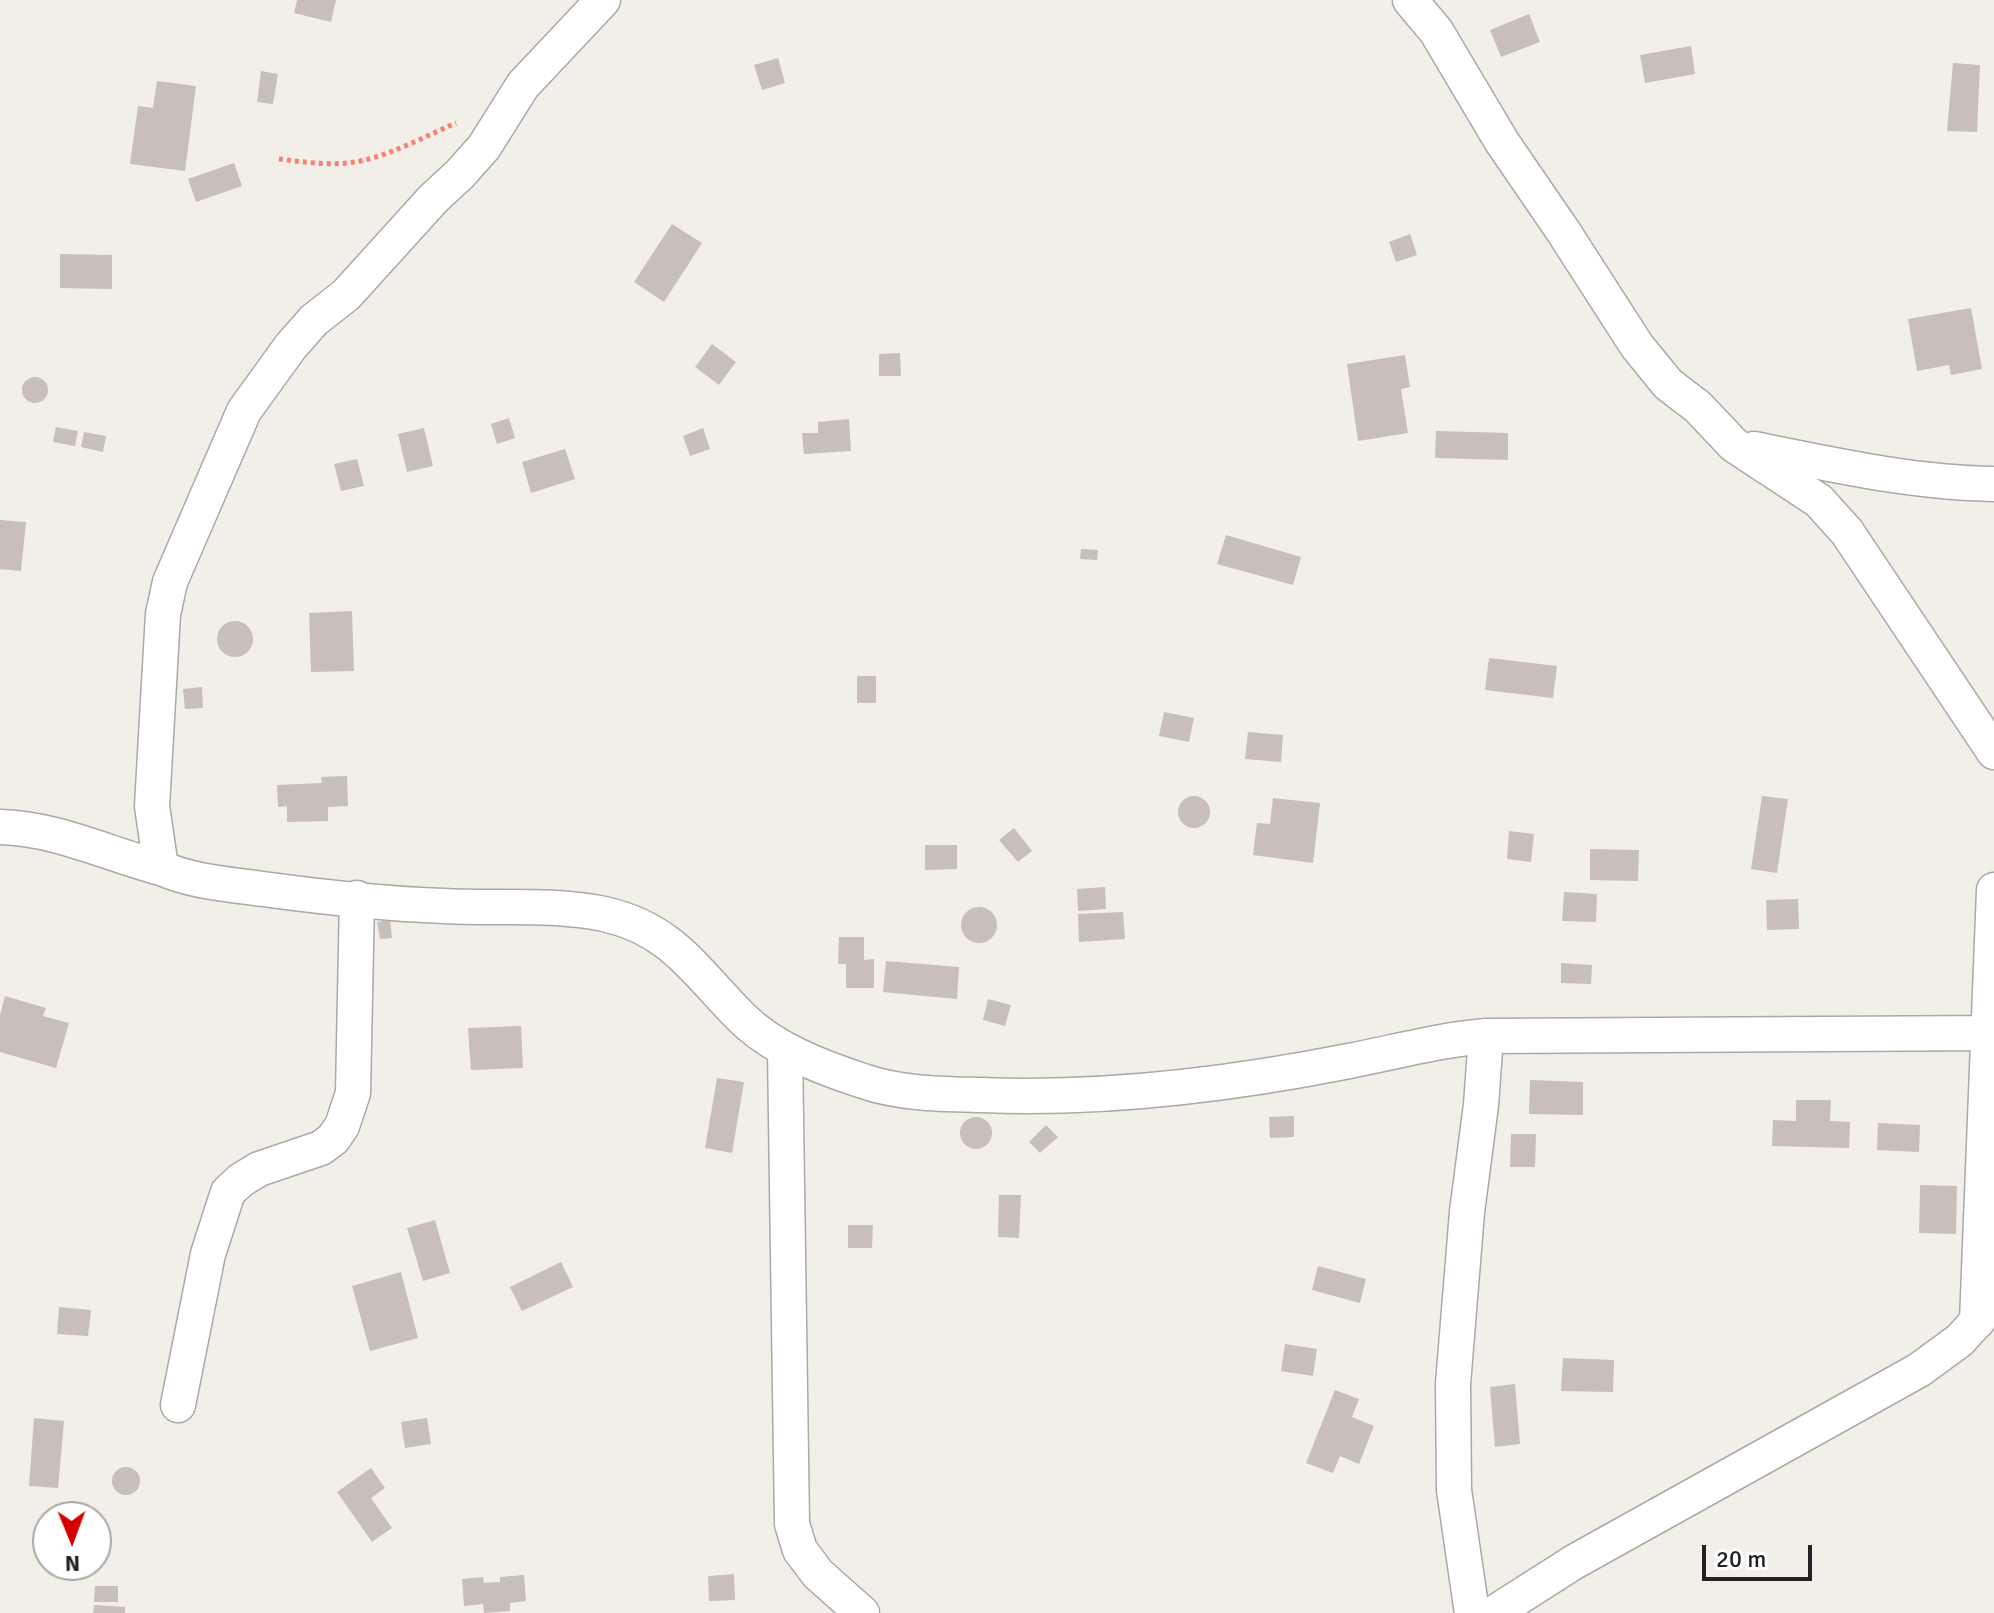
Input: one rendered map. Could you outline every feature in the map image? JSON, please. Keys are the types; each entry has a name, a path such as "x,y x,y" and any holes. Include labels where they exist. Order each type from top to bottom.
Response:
{"street":[{"path":"161,868 152,806 163,614 170,582 244,411 291,346 314,320 346,295 433,199 460,174 484,147 523,85 603,0"},
{"path":"1410,0 1436,31 1502,142 1637,346 1668,384 1698,407 1734,445 1819,501 1847,532 1994,752"},
{"path":"1734,445 1846,467 1940,481 1994,484"},
{"path":"0,827 76,840 123,858 198,880 441,906 564,908 606,915 650,930 687,957 742,1018 785,1050 867,1083 927,1093 1030,1097 1152,1091 1350,1061 1441,1040 1486,1036 1992,1033"},
{"path":"1494,1613 1574,1562 1919,1370 1988,1319 1994,890"},
{"path":"178,1405 208,1254 228,1192 259,1169 321,1148 333,1139 342,1126 353,1093 357,898"},
{"path":"1472,1613 1454,1490 1453,1384 1486,1036"},
{"path":"785,1050 792,1524 800,1550 818,1574 862,1613"}],"path":[{"path":"279,159 353,162 380,156 466,118"}],"building":[{"path":"297,0 336,0 331,22 294,13"},
{"path":"1529,14 1540,42 1501,57 1490,30"},
{"path":"1691,46 1695,74 1645,83 1640,55"},
{"path":"778,58 785,83 762,90 754,65"},
{"path":"1953,63 1980,65 1977,132 1947,131"},
{"path":"261,71 278,74 273,104 257,102"},
{"path":"157,81 196,86 185,171 130,164 138,106 153,108"},
{"path":"234,163 242,186 196,202 188,179"},
{"path":"672,224 702,243 664,302 634,282"},
{"path":"1410,234 1417,255 1396,262 1389,242"},
{"path":"60,254 112,255 112,289 60,288"},
{"path":"1971,308 1982,369 1951,375 1949,365 1917,371 1908,319"},
{"path":"712,344 736,362 719,385 695,367"},
{"path":"900,353 901,376 879,376 879,354"},
{"path":"1405,355 1410,387 1401,389 1408,433 1358,441 1347,364"},
{"path":"35,377 44,381 48,390 44,399 35,403 26,399 22,390 26,381"},
{"path":"509,418 515,438 497,444 491,424"},
{"path":"849,419 851,451 804,454 802,433 818,433 818,422"},
{"path":"56,427 78,431 75,446 53,442"},
{"path":"424,428 433,466 407,472 398,434"},
{"path":"703,428 710,449 690,456 683,436"},
{"path":"1436,431 1508,433 1508,460 1435,458"},
{"path":"84,432 106,436 103,452 81,447"},
{"path":"565,449 575,479 531,493 522,462"},
{"path":"357,459 364,486 341,491 334,464"},
{"path":"0,520 26,522 21,571 0,569"},
{"path":"1226,535 1301,557 1293,585 1217,564"},
{"path":"1081,549 1098,550 1097,560 1080,559"},
{"path":"352,611 354,671 311,672 309,613"},
{"path":"235,621 248,626 253,639 248,652 235,657 222,652 217,639 222,626"},
{"path":"1489,658 1557,666 1553,698 1485,690"},
{"path":"857,676 876,676 876,703 857,703"},
{"path":"202,687 203,708 185,709 183,689"},
{"path":"1164,712 1194,718 1189,742 1159,736"},
{"path":"1248,732 1283,735 1281,762 1245,759"},
{"path":"347,776 348,806 328,807 328,821 287,822 287,806 278,807 277,785 322,783 321,777"},
{"path":"1194,796 1205,801 1210,812 1205,823 1194,828 1183,823 1178,812 1183,801"},
{"path":"1762,796 1788,799 1777,873 1751,869"},
{"path":"1273,798 1320,803 1313,863 1253,855 1257,823 1270,824"},
{"path":"1014,828 1032,851 1018,862 999,840"},
{"path":"1509,831 1534,834 1531,862 1507,859"},
{"path":"925,845 957,845 957,869 925,870"},
{"path":"1590,849 1639,850 1638,881 1590,880"},
{"path":"1105,887 1106,909 1078,911 1077,889"},
{"path":"1564,892 1597,894 1596,922 1562,921"},
{"path":"1798,899 1799,929 1767,930 1766,900"},
{"path":"979,907 992,912 997,925 992,938 979,943 966,938 961,925 966,912"},
{"path":"1123,912 1125,939 1079,942 1078,914"},
{"path":"390,920 392,938 380,939 377,922"},
{"path":"839,937 864,937 864,960 874,959 874,988 846,988 846,964 838,964"},
{"path":"886,961 959,967 957,999 883,992"},
{"path":"1561,963 1592,965 1591,984 1561,983"},
{"path":"5,996 46,1008 43,1016 69,1023 56,1068 0,1052 0,1015"},
{"path":"988,999 1011,1005 1005,1026 983,1020"},
{"path":"521,1026 523,1068 471,1070 468,1028"},
{"path":"717,1078 744,1082 732,1153 705,1148"},
{"path":"1530,1080 1583,1082 1583,1115 1529,1114"},
{"path":"1796,1100 1831,1100 1830,1121 1850,1122 1849,1148 1772,1146 1773,1120 1796,1121"},
{"path":"1294,1116 1294,1137 1270,1138 1269,1117"},
{"path":"976,1117 987,1122 992,1133 987,1144 976,1149 965,1144 960,1133 965,1122"},
{"path":"1878,1123 1920,1125 1919,1152 1877,1150"},
{"path":"1046,1125 1058,1137 1040,1153 1029,1142"},
{"path":"1511,1134 1536,1134 1535,1167 1510,1167"},
{"path":"1920,1185 1957,1186 1956,1234 1919,1233"},
{"path":"999,1195 1021,1195 1019,1238 998,1237"},
{"path":"435,1220 450,1273 423,1281 407,1228"},
{"path":"848,1225 873,1225 872,1248 848,1248"},
{"path":"561,1262 573,1287 522,1311 510,1287"},
{"path":"1318,1266 1366,1279 1360,1303 1312,1290"},
{"path":"401,1272 418,1338 370,1351 352,1286"},
{"path":"59,1307 91,1310 88,1336 57,1334"},
{"path":"1285,1344 1317,1349 1313,1376 1281,1371"},
{"path":"1563,1358 1614,1360 1613,1392 1561,1391"},
{"path":"1515,1384 1520,1444 1495,1447 1490,1387"},
{"path":"1335,1390 1359,1399 1352,1417 1374,1426 1359,1464 1340,1456 1333,1473 1306,1463"},
{"path":"34,1418 64,1421 58,1488 29,1486"},
{"path":"427,1418 431,1444 405,1448 401,1422"},
{"path":"126,1467 136,1471 140,1481 136,1491 126,1495 116,1491 112,1481 116,1471"},
{"path":"371,1468 385,1488 371,1498 392,1528 372,1542 337,1492"},
{"path":"734,1574 735,1600 709,1601 708,1576"},
{"path":"524,1575 526,1601 510,1603 510,1611 484,1613 483,1604 464,1606 462,1579 483,1577 484,1583 500,1582 500,1577"},
{"path":"95,1586 118,1586 118,1602 94,1602"},
{"path":"94,1605 125,1607 125,1613 93,1613"}]}
